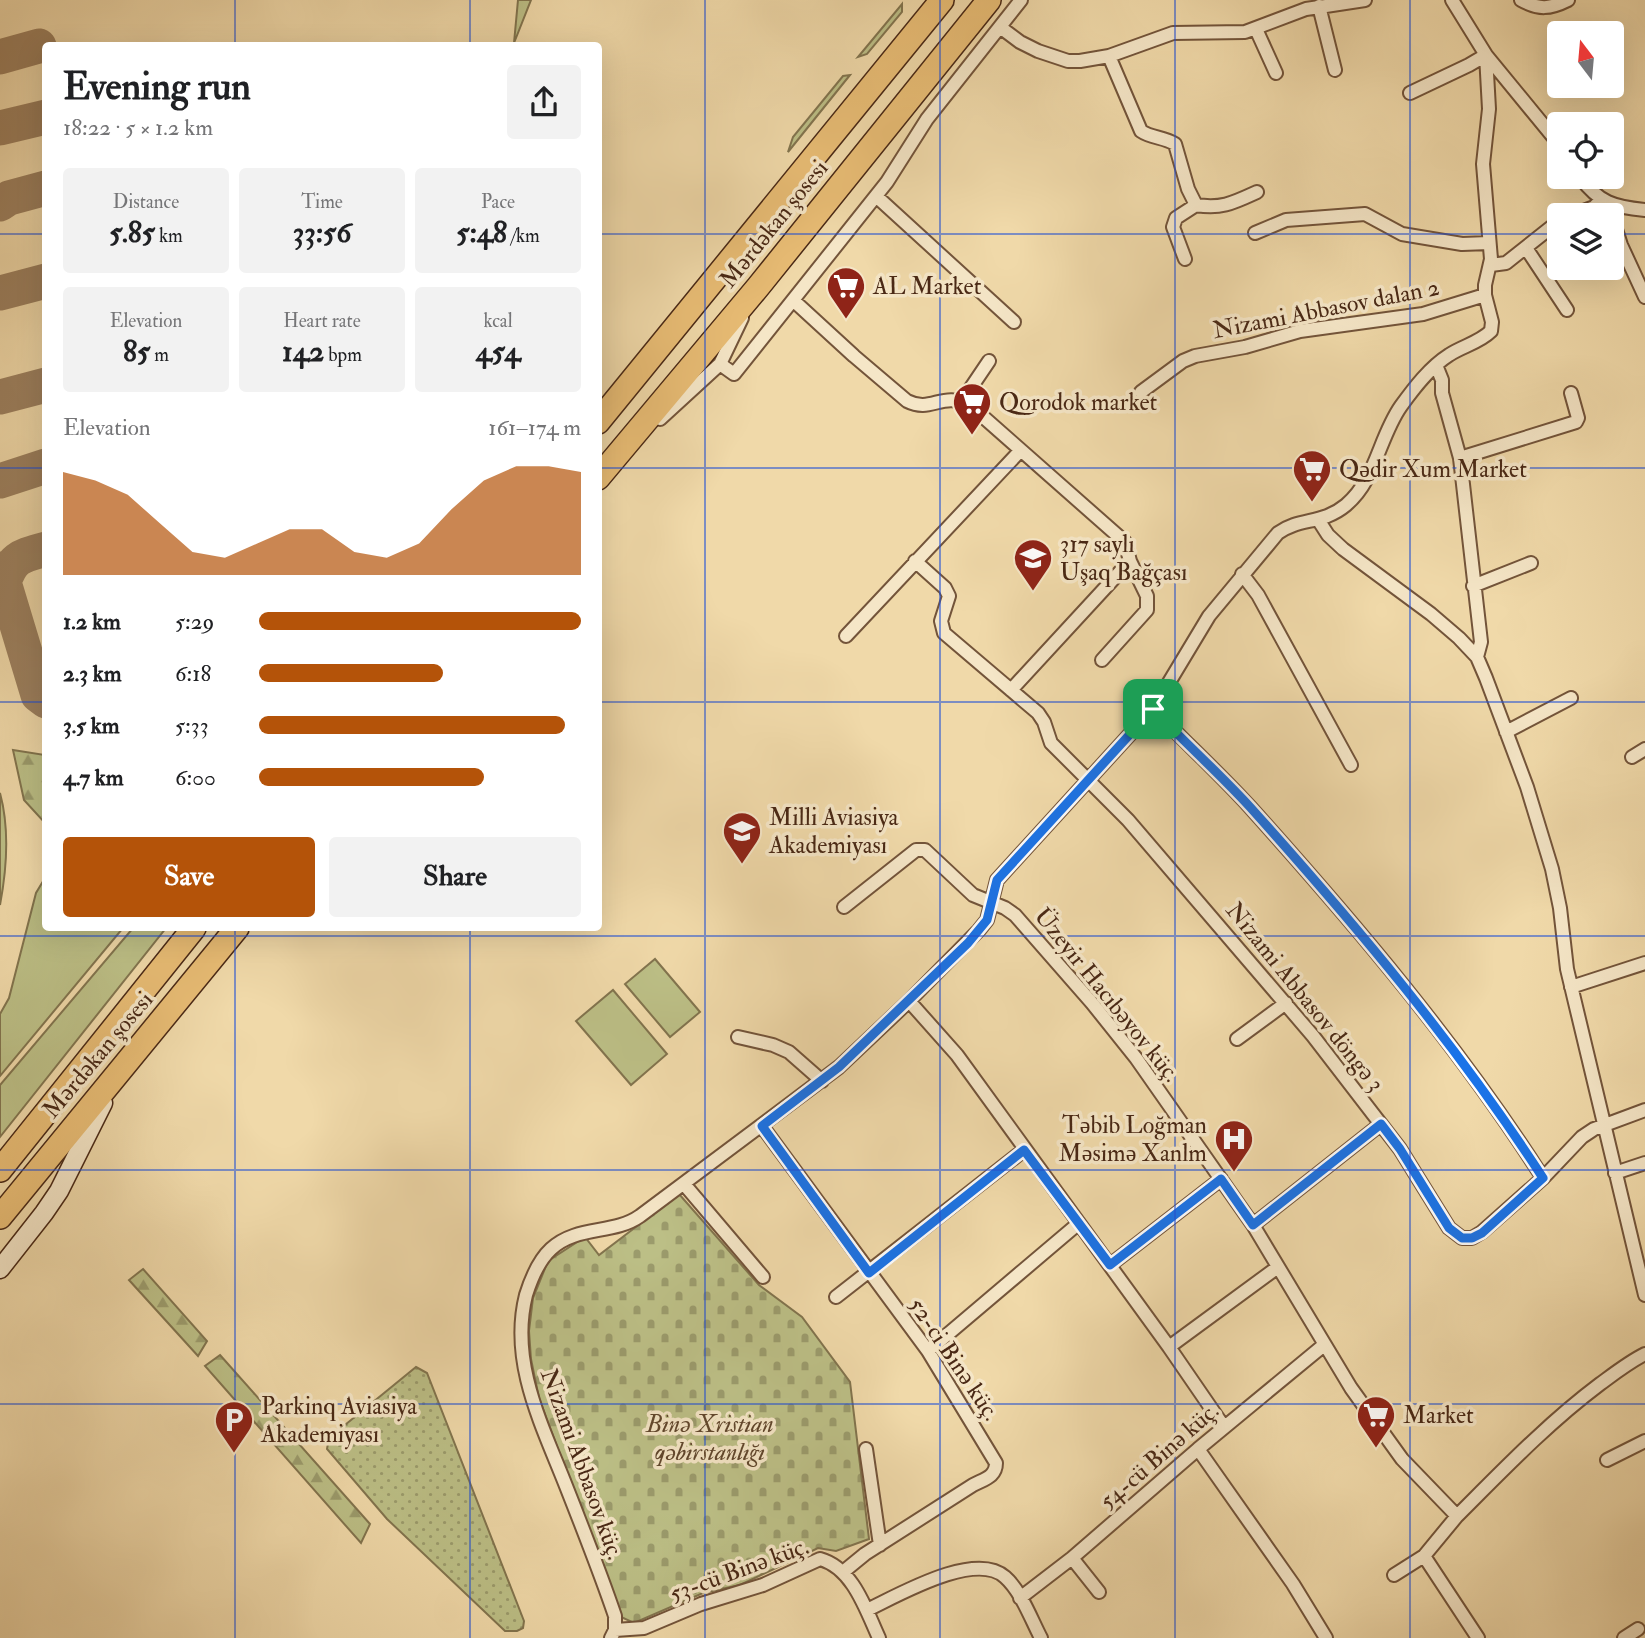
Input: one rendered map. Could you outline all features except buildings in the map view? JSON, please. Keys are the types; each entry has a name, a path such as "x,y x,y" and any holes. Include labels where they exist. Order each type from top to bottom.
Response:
{"highway":[{"name":"Mərdəkan şosesi","path":"602,417 942,0"},
{"name":"Mərdəkan şosesi","path":"604,471 758,287 989,0"},
{"name":"Mərdəkan şosesi","path":"0,1170 192,931"},
{"name":"Mərdəkan şosesi","path":"0,1217 235,931"}],"street":[{"path":"720,364 734,374 876,196 927,119 1021,0"},
{"path":"1000,27 1020,42 1055,58 1080,61 1109,56 1173,33 1229,33 1256,29 1319,6 1340,1 1365,0"},
{"name":"Nizami Abbasov küç.","path":"613,1634 615,1616 526,1377 521,1339 523,1306 543,1257 561,1241 585,1232 625,1225 684,1184 822,1081 909,1001 987,920 997,880 1153,709 1199,629 1278,533 1286,527 1331,517 1353,499 1367,478 1391,421 1401,405 1446,356 1482,339 1491,331 1492,323 1485,295 1491,265 1483,164 1489,109 1486,55 1452,0"},
{"path":"1521,0 1544,9 1568,0"},
{"path":"1319,6 1335,70"},
{"path":"1256,29 1276,73"},
{"path":"1410,93 1486,55 1547,129"},
{"path":"1109,56 1141,131 1175,144 1188,189 1196,205"},
{"path":"1589,189 1602,203"},
{"path":"1185,259 1173,227 1176,218 1196,205 1212,208 1228,206 1257,192"},
{"path":"876,196 1014,321"},
{"path":"1624,209 1645,209"},
{"path":"1255,233 1286,220 1365,214 1402,234 1462,244 1489,243"},
{"path":"1491,265 1506,262 1547,231"},
{"path":"1526,248 1567,310"},
{"path":"1624,251 1645,297"},
{"path":"604,471 720,364 758,287"},
{"name":"Nizami Abbasov dalan 2","path":"1142,392 1183,361 1195,356 1245,347 1300,331 1432,312 1485,295"},
{"path":"794,300 853,356 907,401 924,405 949,399 962,401 972,407 1125,542 1130,561 1147,596 1147,610 1102,660"},
{"path":"962,401 989,361"},
{"path":"1436,365 1460,458 1481,642 1477,657"},
{"path":"1460,458 1576,422 1578,418 1571,393"},
{"path":"846,636 1020,451"},
{"path":"1319,520 1328,535 1343,549 1431,614 1477,657 1534,809 1552,869 1571,987 1645,1295"},
{"name":"Nizami Abbasov döngə 3","path":"915,561 949,596 940,621 944,633 1038,713 1051,743 1135,828 1286,1003 1400,1149 1449,1228 1462,1238 1472,1238 1482,1233 1543,1178 1583,1137 1603,1125 1645,1110"},
{"path":"1011,690 1130,561"},
{"path":"1473,586 1531,563"},
{"path":"1242,575 1258,595 1351,765"},
{"path":"1506,733 1571,698"},
{"path":"1153,709 1248,805 1385,963 1478,1081 1543,1178"},
{"path":"1632,757 1645,749"},
{"name":"Üzeyir Hacıbəyov küç.","path":"844,906 916,850 925,850 973,895 1015,915 1092,1003 1136,1059 1253,1225 1350,1388 1402,1459 1457,1516"},
{"path":"1571,987 1645,963"},
{"path":"909,1001 940,1033 1110,1265 1224,1427"},
{"path":"1237,1039 1286,1003"},
{"path":"0,1269 59,1191 97,1112 153,1030"},
{"path":"738,1037 774,1045 789,1052 822,1081"},
{"path":"1253,1225 1381,1124"},
{"name":"52-ci Binə küç.","path":"762,1126 928,1351 996,1463 995,1472 854,1562 843,1572"},
{"path":"836,1297 1024,1150"},
{"path":"1615,1173 1645,1163"},
{"path":"1110,1265 1221,1179"},
{"path":"684,1184 763,1277"},
{"path":"928,1351 1079,1223"},
{"path":"1168,1346 1278,1267"},
{"name":"54-cü Binə küç.","path":"1020,1598 1072,1558 1324,1345"},
{"path":"1394,1575 1424,1556 1457,1516 1536,1438 1583,1397 1645,1354"},
{"path":"1606,1460 1645,1441"},
{"path":"866,1449 880,1545"},
{"path":"1198,1449 1293,1584 1326,1638"},
{"path":"1424,1556 1478,1638"},
{"path":"1072,1558 1099,1592"},
{"name":"53-cü Binə küç.","path":"613,1634 647,1633 701,1604 763,1585 820,1559 843,1572 867,1610 879,1638"},
{"path":"867,1610 936,1579 971,1569 989,1569 998,1572 1010,1582 1041,1638"},
{"path":"1624,1638 1638,1629"}],"green space":[{"path":"518,0 531,0 514,42"},
{"path":"902,4 902,12 867,54 858,57"},
{"path":"850,75 788,152 793,137 843,76"},
{"path":"13,750 42,755 42,820 24,800"},
{"path":"0,793 6,849 0,905"},
{"path":"42,883 42,931 121,931 0,1076 0,1014 9,998 36,893"},
{"path":"130,931 164,931 0,1137 0,1085"},
{"path":"655,959 700,1012 670,1037 625,984"},
{"path":"613,990 667,1054 631,1085 576,1021"},
{"name":"Binə Xristian qəbirstanlığı","path":"679,1194 759,1285 802,1317 850,1382 869,1539 836,1551 818,1548 740,1585 703,1593 634,1623 621,1617 539,1398 531,1359 529,1331 533,1298 548,1261 585,1237 599,1255"},
{"path":"143,1269 207,1341 198,1356 129,1280"},
{"path":"220,1355 370,1524 361,1543 205,1366"},
{"path":"416,1367 427,1373 524,1621 523,1628 517,1631 505,1631 387,1519 327,1449 329,1438"}],"taxiway":[{"path":"0,57 39,46"},
{"path":"0,128 42,118"},
{"path":"0,204 9,198 42,189"},
{"path":"0,293 42,282"},
{"path":"0,397 42,386"},
{"path":"0,481 42,467"},
{"path":"4,582 19,558 42,550"},
{"path":"0,569 38,695 42,698"}],"place":[{"name":"AL Market","path":"846,320"},
{"name":"Qorodok market","path":"972,436"},
{"name":"Qədir Xum Market","path":"1312,503"},
{"name":"317 saylı Uşaq Bağçası","path":"1033,592"},
{"name":"Milli Aviasiya Akademiyası","path":"742,865"},
{"name":"Təbib Loğman Məsimə Xanlm","path":"1234,1173"},
{"name":"Market","path":"1376,1449"},
{"name":"Parkinq Aviasiya Akademiyası","path":"234,1454"}],"route":[{"path":"1153,709 1248,805 1385,963 1478,1081 1543,1178 1482,1233 1472,1238 1462,1238 1449,1228 1400,1149 1381,1124 1253,1225 1221,1179 1110,1265 1024,1150 869,1273 762,1126 839,1067 968,943 987,920 997,880 1153,709"}]}
